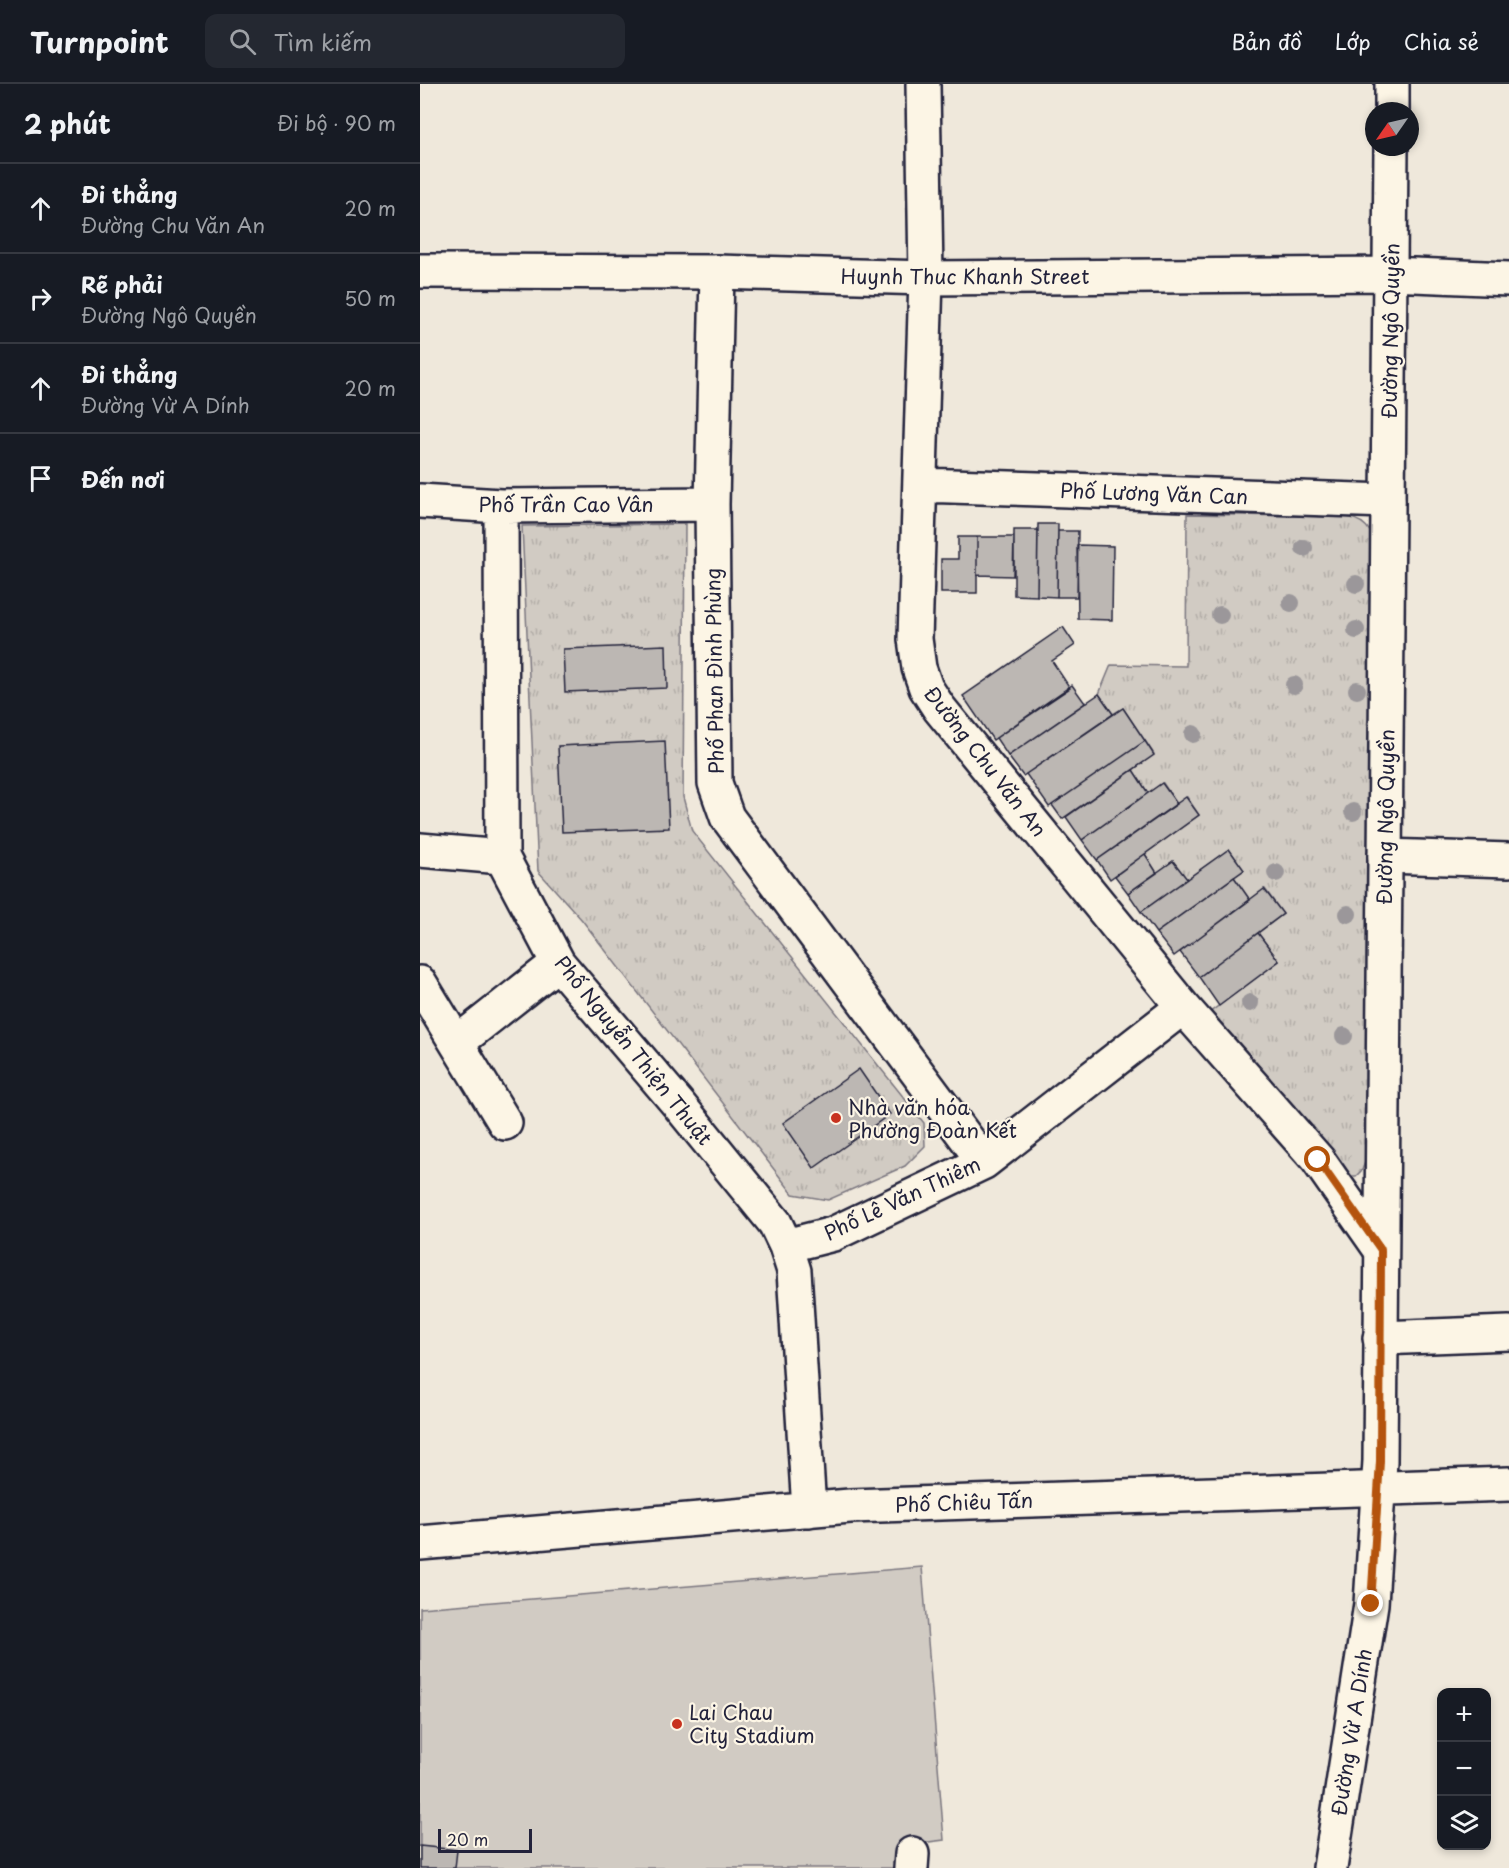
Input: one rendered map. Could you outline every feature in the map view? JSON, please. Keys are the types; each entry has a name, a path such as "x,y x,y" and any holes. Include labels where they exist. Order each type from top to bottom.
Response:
{"street":[{"name":"Đường Chu Văn An","path":"923,84 926,278 921,485 915,608 918,668 926,688 939,708 1183,1007 1318,1160 1381,1250"},
{"path":"1392,84 1392,102"},
{"name":"Đường Ngô Quyền","path":"1378,1488 1391,156"},
{"name":"Huynh Thuc Khanh Street","path":"420,272 717,272 926,278 1390,274 1509,279"},
{"name":"Phố Phan Đình Phùng","path":"717,272 712,504 715,783 727,817 984,1162"},
{"name":"Phố Lương Văn Can","path":"921,485 1388,501"},
{"name":"Phố Trần Cao Vân","path":"420,501 501,506 712,504"},
{"name":"Phố Nguyễn Thiện Thuật","path":"501,506 502,857 558,963 679,1105 775,1223 786,1246 794,1271 809,1510"},
{"path":"420,849 502,857"},
{"path":"1385,856 1509,860"},
{"path":"458,1042 558,963"},
{"path":"420,983 458,1042 505,1123"},
{"name":"Phố Lê Văn Thiêm","path":"786,1246 833,1234 984,1162 1183,1007"},
{"path":"1380,1338 1509,1333"},
{"name":"Phố Chiêu Tấn","path":"420,1543 850,1506 1509,1484"},
{"name":"Đường Vừ A Dính","path":"1330,1868 1371,1604 1378,1488"}],"green space":[{"path":"1187,514 1347,517 1361,522 1372,536 1375,558 1365,1162 1362,1170 1356,1176 1347,1176 1209,1013 1279,961 1258,933 1283,914 1265,889 1250,900 1234,877 1244,870 1229,849 1187,879 1173,861 1157,873 1145,854 1199,815 1187,797 1177,804 1163,783 1148,793 1133,770 1154,754 1123,708 1113,714 1099,694 1111,665 1186,666"},
{"path":"685,524 683,797 692,831 924,1123 925,1146 905,1166 828,1200 793,1194 582,920 538,871 522,526"},
{"name":"Lai Chau City Stadium","path":"922,1567 944,1840 905,1845 903,1868 420,1868 420,1608"}],"building":[{"path":"1038,524 1058,524 1057,597 1037,596"},
{"path":"1014,530 1038,530 1037,596 1014,595"},
{"path":"1058,531 1078,531 1077,597 1057,597"},
{"path":"958,537 977,537 977,593 941,593 941,559 958,559"},
{"path":"977,537 1014,537 1013,576 977,575"},
{"path":"1077,545 1113,546 1112,620 1078,619"},
{"path":"1063,627 1075,645 1052,661 1070,688 993,740 963,696"},
{"path":"666,645 667,688 565,692 563,649"},
{"path":"1072,685 1085,703 1008,756 996,738"},
{"path":"1099,694 1113,714 1023,776 1008,756"},
{"path":"1123,708 1145,741 1049,807 1026,774"},
{"path":"665,741 669,828 562,832 558,746"},
{"path":"1145,741 1154,755 1062,819 1052,805"},
{"path":"1133,770 1148,793 1082,840 1066,817"},
{"path":"1162,783 1177,804 1097,860 1082,840"},
{"path":"1186,797 1199,815 1110,879 1097,860"},
{"path":"1229,849 1244,870 1156,933 1141,912"},
{"path":"1145,854 1157,873 1128,893 1115,876"},
{"path":"1173,861 1187,879 1141,912 1128,893"},
{"path":"1234,877 1250,900 1174,956 1156,933"},
{"path":"1264,889 1283,914 1199,977 1180,952"},
{"path":"1258,933 1279,961 1219,1006 1199,977"},
{"name":"Nhà văn hóa Phường Đoàn Kết","path":"859,1069 890,1114 814,1168 783,1123"},
{"path":"420,1846 457,1850 455,1868 420,1868"}],"place":[{"name":"Nhà văn hóa Phường Đoàn Kết","path":"836,1118"},
{"name":"Lai Chau City Stadium","path":"677,1724"}],"route":[{"path":"1318,1160 1381,1250 1380,1461 1371,1604"}]}
